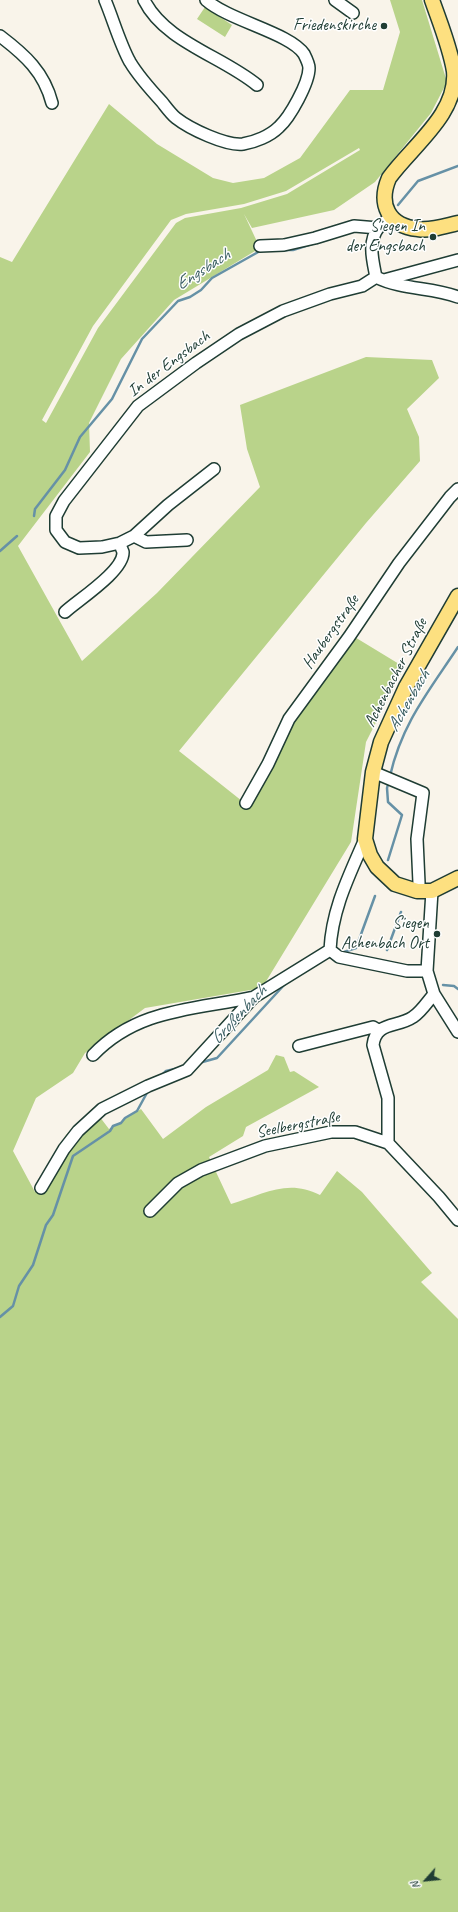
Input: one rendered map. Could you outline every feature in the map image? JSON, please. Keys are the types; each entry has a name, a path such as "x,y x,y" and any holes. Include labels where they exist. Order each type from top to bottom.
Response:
{"main road":[{"path":"432,0 454,70 453,91 444,113 390,178 385,188 385,201 391,217 398,223 418,229 429,229 458,223"},
{"name":"Achenbacher Straße","path":"458,596 406,687 381,742 373,772 365,839 370,855 377,868 385,877 395,884 418,891 432,891 447,885 458,878"}],"street":[{"path":"105,0 129,60 144,84 176,118 207,135 230,143 242,144 267,136 279,127 294,106 306,83 309,68 307,60 298,48 283,38 234,18 206,0"},
{"path":"144,0 161,23 173,34 242,72 257,85"},
{"path":"335,0 353,13"},
{"path":"0,36 19,51 39,73 48,87 52,103"},
{"path":"391,217 378,228 371,253 380,279 395,284 442,291 458,296"},
{"path":"260,246 284,245 303,241 354,226 378,228"},
{"name":"In der Engsbach","path":"214,469 168,505 134,536 120,543 102,548 79,548 66,542 56,530 56,516 64,501 138,406 196,363 239,334 284,311 330,294 362,286 380,279 458,260"},
{"name":"Haubergstraße","path":"246,803 268,764 289,718 350,637 400,563 450,497 458,489"},
{"path":"134,536 146,542 187,540"},
{"path":"65,612 98,586 117,567 123,553 120,543"},
{"path":"373,772 423,792 417,839 418,891"},
{"path":"330,950 339,899 365,839"},
{"path":"432,891 427,971 434,994 458,1032"},
{"path":"330,950 339,957 352,960 407,971 427,971"},
{"path":"41,1188 64,1149 87,1121 102,1109 141,1089 187,1070 254,997 330,950"},
{"path":"388,1143 388,1098 373,1045 374,1037 378,1030 413,1017 434,994"},
{"path":"93,1055 103,1045 138,1023 172,1011 225,1004 254,997"},
{"path":"299,1046 373,1027 378,1030"},
{"name":"Seelbergstraße","path":"150,1211 178,1184 201,1170 265,1146 331,1132 356,1132 388,1143 439,1197 458,1220"}],"green space":[{"path":"390,0 422,0 447,82 431,113 375,182 334,210 252,228 244,214 260,248 174,300 121,359 89,423 90,452 18,546 82,661 157,593 260,487 247,449 240,405 366,357 432,360 439,378 407,409 419,437 420,461 366,523 179,751 242,801 265,763 353,636 404,667 366,742 351,842 262,988 145,1008 85,1053 73,1073 36,1098 13,1151 35,1192 66,1135 93,1108 109,1129 141,1109 163,1139 206,1107 268,1070 276,1055 284,1057 290,1072 294,1071 319,1087 246,1127 243,1136 209,1157 231,1204 264,1193 286,1188 308,1190 320,1195 337,1171 362,1192 432,1273 421,1282 458,1319 458,1912 0,1912 0,257 12,262 109,104 157,144 213,178 233,183 264,178 300,158 350,90 383,90 400,32","holes":["359,148 360,150 287,194 241,208 185,218 176,223 98,328 46,423 42,420 93,326 171,220 186,214 244,204 286,191"]},
{"path":"205,7 232,25 225,37 197,19"}],"waterway":[{"name":"Engsbach","path":"398,205 418,181 458,166"},
{"name":"Engsbach","path":"285,250 293,250 312,244"},
{"path":"34,516 35,509 65,470 80,437 112,399 142,339 178,301 190,297 201,290 212,278 260,251"},
{"name":"Engsbach","path":"0,551 17,536"},
{"name":"Achenbach","path":"390,776 395,757 409,723 458,647"},
{"name":"Achenbach","path":"388,860 402,815 388,802 387,788 389,781"},
{"name":"Großenbach","path":"341,953 356,948 375,896"},
{"name":"Achenbach","path":"387,950 401,912"},
{"name":"Großenbach","path":"199,1063 217,1058 285,984"},
{"name":"Achenbach","path":"443,985 454,986 458,989"},
{"name":"Großenbach","path":"162,1075 166,1071 179,1068"},
{"name":"Großenbach","path":"0,1317 13,1306 19,1286 33,1265 46,1225 53,1215 73,1156 110,1131 113,1126 121,1123 125,1118 137,1111 148,1091"}],"place":[{"name":"Friedenskirche","path":"384,26"},
{"name":"Siegen In der Engsbach","path":"433,237"},
{"name":"Siegen Achenbach Ort","path":"437,934"}]}
